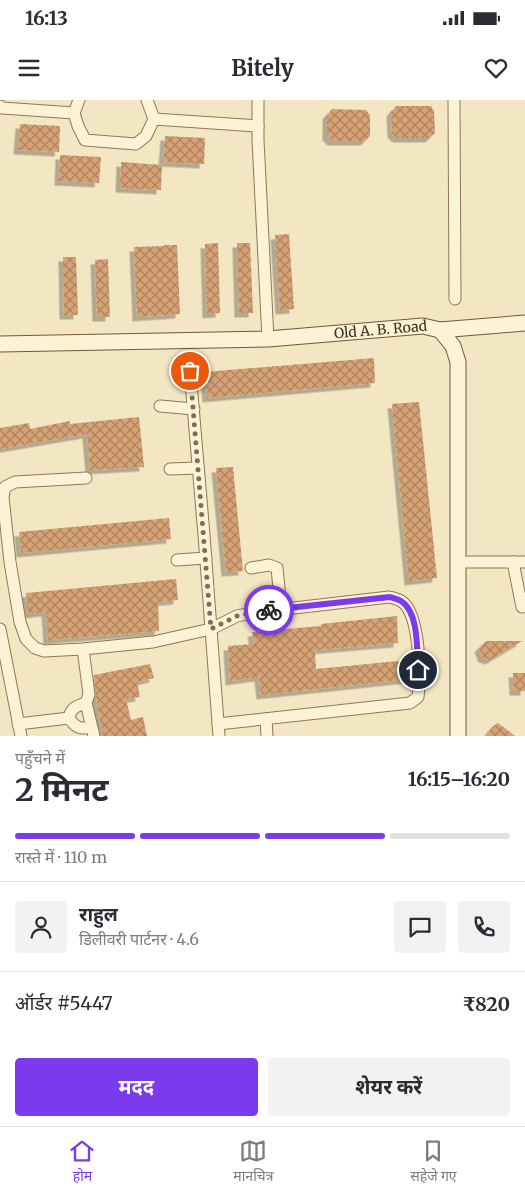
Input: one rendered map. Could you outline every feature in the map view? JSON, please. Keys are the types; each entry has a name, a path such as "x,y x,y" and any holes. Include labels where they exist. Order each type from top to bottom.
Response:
{"street":[{"path":"79,100 74,113 85,140 136,144 146,136 154,119 147,100"},
{"path":"258,100 268,339"},
{"path":"454,100 455,299"},
{"path":"0,106 2,108 74,113"},
{"path":"154,119 258,126"},
{"path":"440,330 525,323"},
{"name":"Old A. B. Road","path":"0,344 268,339 423,326 440,330 453,346 458,362 458,736"},
{"path":"190,371 219,736"},
{"path":"160,406 194,409"},
{"path":"170,469 198,468"},
{"path":"86,478 15,482 5,487 3,497 20,622 26,639 35,648 44,651 153,642 211,629 237,616 281,609 390,597 402,601 409,611 415,624 419,691 418,697 410,703 218,724"},
{"path":"177,560 206,558"},
{"path":"458,562 525,562"},
{"path":"513,562 522,607"},
{"path":"251,568 269,565 277,568 281,609"},
{"path":"0,629 5,689 21,736"},
{"path":"83,649 89,694 86,703 93,732"},
{"path":"68,718 70,711 77,705 86,703"},
{"path":"18,724 68,718"},
{"path":"68,718 74,726 93,732"},
{"path":"266,719 268,736"}],"building":[{"path":"396,106 431,106 434,111 435,133 430,138 397,138 392,133 391,112"},
{"path":"332,109 366,110 370,115 370,136 365,141 332,141 327,136 327,115"},
{"path":"20,124 60,126 59,152 18,150"},
{"path":"165,136 205,138 204,164 163,162"},
{"path":"60,155 101,157 99,183 59,181"},
{"path":"121,162 162,165 161,190 120,188"},
{"path":"289,234 294,309 280,310 275,235"},
{"path":"218,243 220,313 207,314 205,244"},
{"path":"237,243 250,243 253,313 239,313"},
{"path":"177,245 180,314 137,317 134,247"},
{"path":"63,257 76,257 78,315 64,315"},
{"path":"108,259 110,317 97,317 95,260"},
{"path":"374,358 375,383 207,398 205,372"},
{"path":"419,402 437,578 409,581 392,404"},
{"path":"139,417 144,467 90,470 87,434 0,449 0,428 29,423 30,429 70,421 70,424"},
{"path":"233,467 243,571 226,572 216,468"},
{"path":"169,518 171,539 21,553 19,532"},
{"path":"176,579 178,600 158,602 159,631 48,640 46,612 28,614 26,593"},
{"path":"397,616 398,643 315,650 316,669 408,660 410,679 261,695 259,677 230,681 228,646 254,644 252,632 321,626 321,624"},
{"path":"486,641 522,641 490,660 483,658 479,648"},
{"path":"150,664 154,678 137,682 140,697 126,699 131,720 143,717 147,736 103,736 94,675"},
{"path":"513,673 525,673 525,691 514,691"},
{"path":"498,723 515,736 486,736 492,727"}],"way so far":[{"path":"190,371 211,629 237,616 269,610"}],"route":[{"path":"269,610 390,597 402,601 415,624 418,670"}]}
